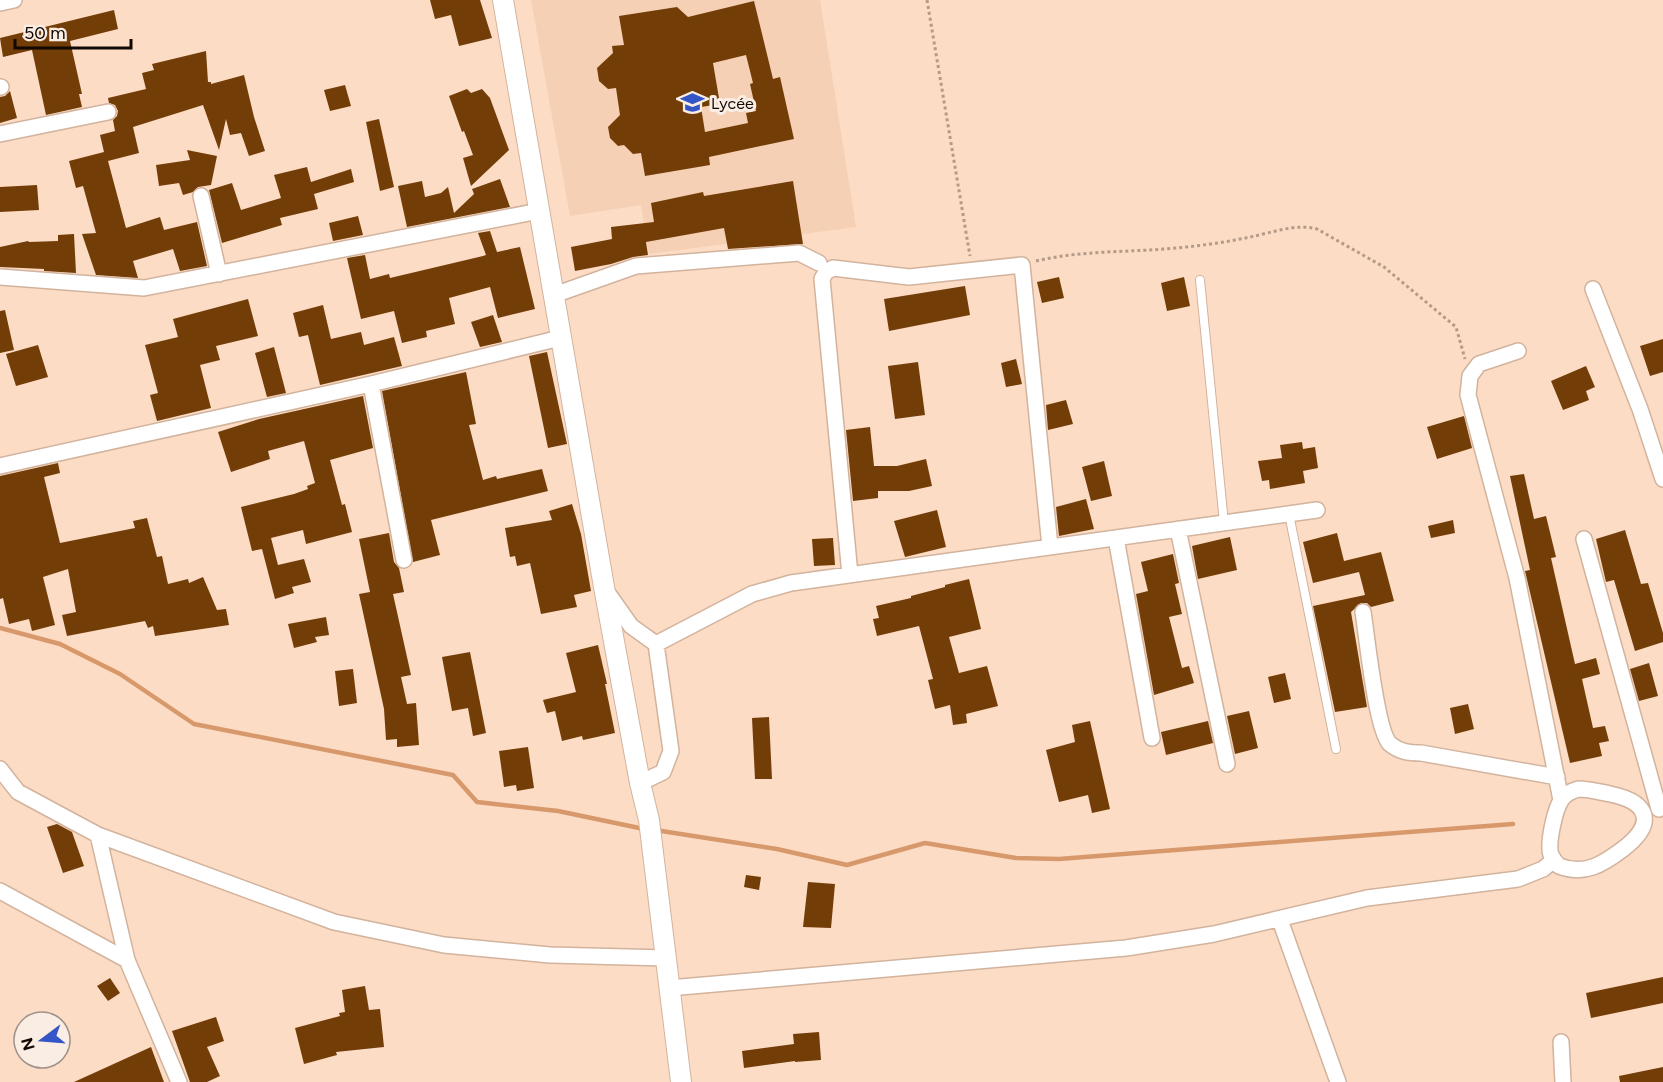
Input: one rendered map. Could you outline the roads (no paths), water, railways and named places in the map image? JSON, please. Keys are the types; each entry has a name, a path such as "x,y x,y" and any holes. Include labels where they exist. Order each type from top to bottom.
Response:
{"street":[{"path":"0,3 14,0"},
{"path":"502,0 604,587 650,828 681,1082"},
{"path":"0,134 108,112"},
{"path":"201,196 219,274"},
{"path":"0,277 144,288 539,211"},
{"path":"554,295 636,266 799,253 819,263"},
{"path":"850,575 822,279 826,272 833,268 909,277 1022,265 1050,547"},
{"path":"1593,289 1640,409 1663,479"},
{"path":"0,466 371,384 560,338"},
{"path":"1518,351 1479,363 1470,376 1468,395 1517,578 1561,800"},
{"path":"371,384 404,560"},
{"path":"656,644 752,594 791,583 1317,510"},
{"path":"1178,529 1227,764"},
{"path":"1116,538 1152,738"},
{"path":"1584,539 1661,808 1643,814"},
{"path":"604,587 631,626 656,644 671,751 663,772 640,783"},
{"path":"1363,612 1381,724 1389,742 1404,752 1557,777"},
{"path":"0,770 18,792 98,834 334,922 444,945 550,955 666,958"},
{"path":"1585,789 1624,797 1638,805 1643,814 1643,827 1637,838 1606,862 1578,870 1559,866 1554,860 1549,846 1557,807 1571,791 1585,789"},
{"path":"98,834 127,960 179,1082"},
{"path":"669,988 1126,948 1214,934 1367,898 1518,879 1543,868 1554,860"},
{"path":"0,891 127,960"},
{"path":"1280,920 1338,1082"},
{"path":"1561,1042 1563,1082"}],"lane":[{"path":"1200,280 1224,523"},
{"path":"1288,514 1336,749"}],"waterway":[{"path":"0,628 60,644 120,674 194,724 453,775 477,802 558,811 644,829"},
{"path":"655,830 777,849 847,865 925,843 1016,858 1059,859 1513,824"}],"place":[{"name":"Lycée","path":"693,103"}]}
